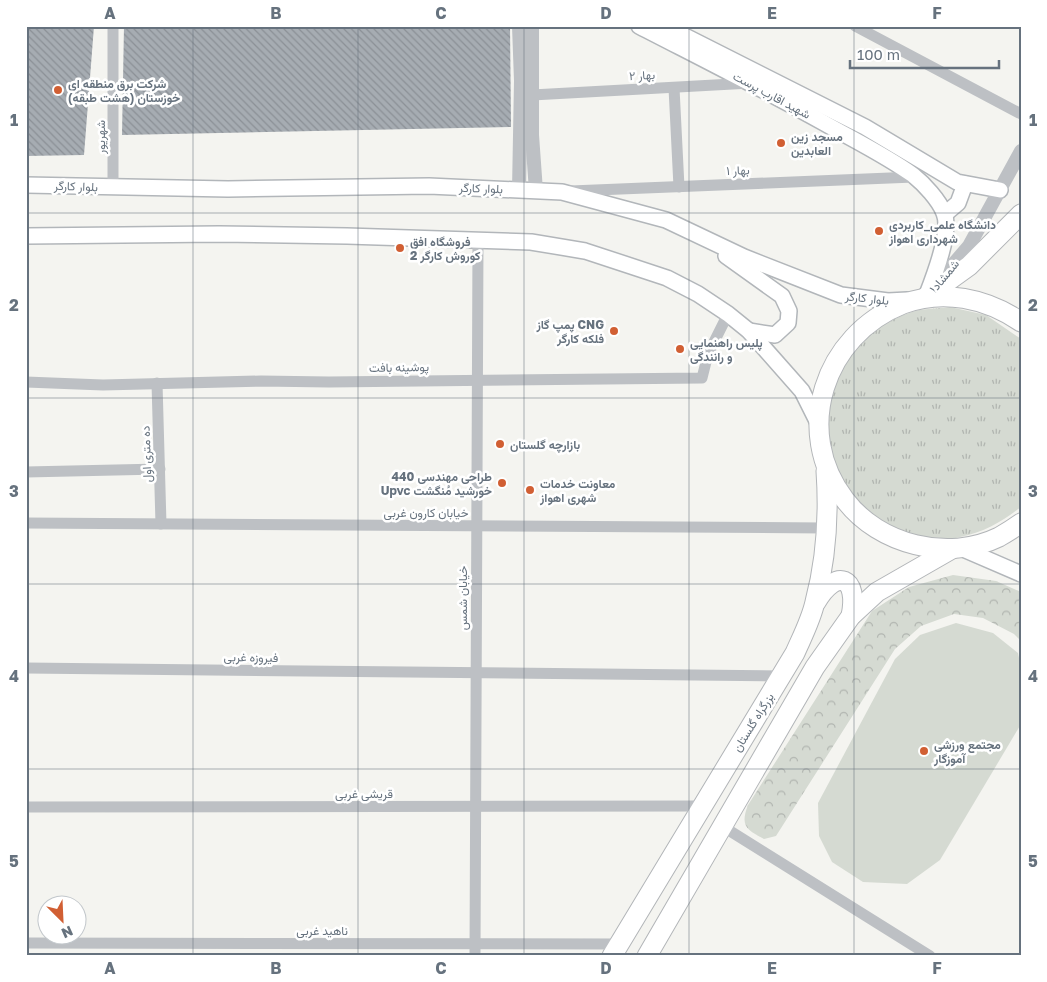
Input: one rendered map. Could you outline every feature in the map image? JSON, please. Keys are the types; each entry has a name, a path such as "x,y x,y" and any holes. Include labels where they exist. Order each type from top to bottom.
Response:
{"highway":[{"path":"1021,214 969,266 921,298 885,312 857,332 836,358 823,389 818,423 826,465 845,500 874,528 911,545 957,549 998,538 1021,523"},
{"path":"921,298 964,297 1000,308 1021,322"},
{"name":"بزرگراه گلستان","path":"615,950 701,806 796,653 815,604 821,574 827,495 826,465"},
{"name":"بزرگراه گلستان","path":"646,956 815,667 851,616 877,592 957,549"},
{"path":"815,604 829,584 836,581 844,581 850,585 854,594 851,616"}],"main road":[{"name":"شهید اقارب پرست","path":"639,26 753,83 886,158 914,177 934,198 945,214"},
{"name":"شهید اقارب پرست","path":"665,26 865,127 932,168 965,184 1000,190"},
{"path":"921,298 935,271 945,233 945,214 958,203 965,184"},
{"name":"بلوار کارگر","path":"26,185 228,189 379,186 562,192 666,220 699,236 840,295 888,301 921,298"},
{"path":"26,236 219,234 532,242 586,251 668,278 698,294 728,314 749,331 802,391 818,423"},
{"path":"699,236 782,296 789,311 788,323 775,335 749,331"},
{"path":"957,549 1021,574"}],"street":[{"name":"شهریور","path":"113,26 113,187"},
{"path":"519,26 521,81 519,190"},
{"path":"532,26 532,135 536,191"},
{"path":"855,26 1021,114"},
{"name":"بهار ۲","path":"532,95 753,83"},
{"path":"674,88 679,187"},
{"name":"شمشاد۱","path":"921,298 969,246 1021,150"},
{"name":"بهار ۱","path":"562,192 914,177"},
{"name":"خیابان شمس","path":"475,956 478,241"},
{"name":"پوشینه بافت","path":"26,382 103,385 477,379 702,378 708,354 728,314"},
{"name":"ده متری اول","path":"157,383 161,524"},
{"path":"26,472 160,469"},
{"name":"خیابان کارون غربی","path":"26,523 825,528"},
{"name":"فیروزه غربی","path":"26,668 782,676"},
{"name":"قریشی غربی","path":"26,808 701,806"},
{"path":"722,826 930,956"},
{"name":"ناهید غربی","path":"26,943 475,944 615,950"}],"green space":[{"path":"950,307 986,315 1021,339 1021,507 992,526 969,535 954,538 919,537 905,533 879,519 856,500 846,488 833,463 827,439 827,415 832,392 841,371 854,351 870,335 890,322 912,312"},
{"path":"953,575 996,581 1021,592 1021,641 1014,634 983,618 954,614 921,626 895,649 776,836 764,839 749,829 745,822 748,805 872,611 909,587"},
{"name":"مجتمع ورزشی آموزگار","path":"956,623 993,633 1018,653 1021,668 1021,724 940,860 907,884 863,882 832,862 819,836 818,803 895,659 920,635"}],"building":[{"name":"شرکت برق منطقه ای خوزستان (هشت طبقه)","path":"26,26 94,26 84,155 26,156"},
{"path":"124,26 510,26 511,127 122,135"}],"place":[{"name":"شرکت برق منطقه ای خوزستان (هشت طبقه)","path":"58,90"},
{"name":"مسجد زین العابدین","path":"781,143"},
{"name":"دانشگاه علمی_کاربردی شهرداری اهواز","path":"879,231"},
{"name":"فروشگاه افق کوروش کارگر 2","path":"400,248"},
{"name":"پمپ گاز CNG فلکه کارگر","path":"614,331"},
{"name":"پلیس راهنمایی و رانندگی","path":"680,349"},
{"name":"بازارچه گلستان","path":"500,444"},
{"name":"طراحی مهندسی 440 Upvc خورشید مُنگشت","path":"502,483"},
{"name":"معاونت خدمات شهری اهواز","path":"530,490"},
{"name":"مجتمع ورزشی آموزگار","path":"924,751"}]}
